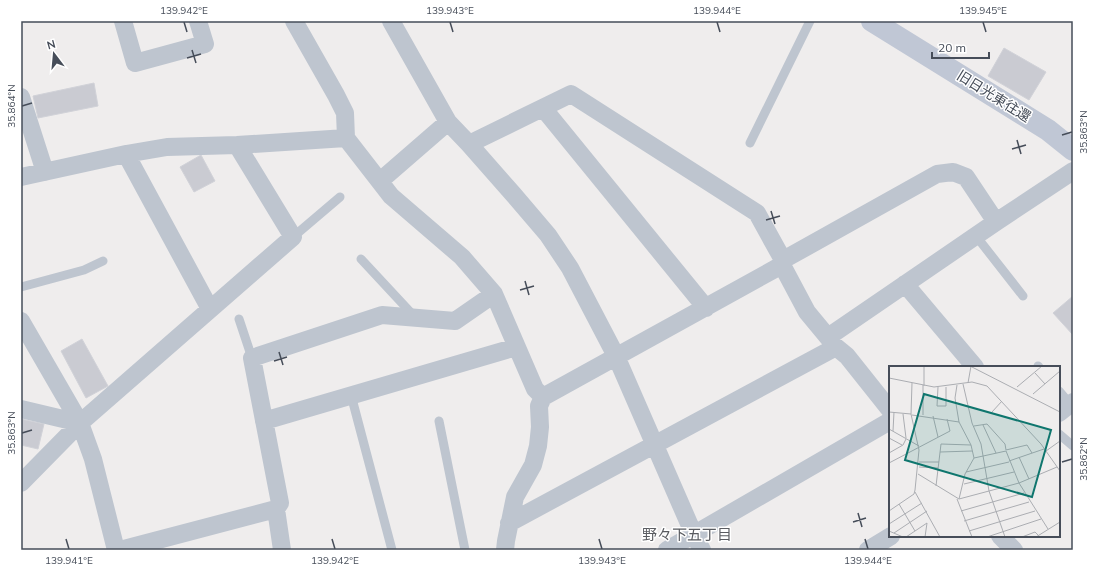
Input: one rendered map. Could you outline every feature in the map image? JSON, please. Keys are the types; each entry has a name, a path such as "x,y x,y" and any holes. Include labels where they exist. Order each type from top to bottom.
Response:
{"street":[{"path":"123,21 134,63 205,44 198,21"},
{"path":"294,21 345,113 346,138 390,196 462,257 494,294 535,389 543,397"},
{"path":"390,21 448,122 543,229 570,268 616,356 698,543"},
{"name":"旧日光東往還","path":"872,21 1048,130 1073,150"},
{"path":"469,144 571,94 758,213 807,312 832,342 847,356 889,409"},
{"path":"21,97 45,172"},
{"path":"544,108 706,308"},
{"path":"380,181 448,122"},
{"path":"21,177 126,154 167,147 237,145 346,138"},
{"path":"21,483 80,423 293,237 237,145"},
{"path":"126,154 210,309"},
{"path":"509,523 655,445 832,342 905,284 1073,171"},
{"path":"506,550 506,541 514,497 533,465 538,446 540,427 539,406 543,397 706,308 937,174 953,172 966,177 996,222"},
{"path":"905,284 974,366"},
{"path":"120,550 276,509 280,503 252,358 382,315 455,320 494,294"},
{"path":"21,321 80,423 93,459 116,550"},
{"path":"264,421 516,347"},
{"path":"21,409 80,423"},
{"path":"667,550 698,543 889,423"},
{"path":"276,509 282,550"},
{"path":"868,550 889,537"},
{"path":"1001,537 1014,550"}],"lane":[{"path":"750,143 810,21"},
{"path":"293,237 340,197"},
{"path":"976,236 1023,296"},
{"path":"361,258 414,316"},
{"path":"21,287 84,270 103,261"},
{"path":"239,319 252,358"},
{"path":"351,395 392,550"},
{"path":"439,421 466,550"},
{"path":"1060,435 1073,446"}],"building":[{"path":"1004,48 1046,72 1029,100 988,76"},
{"path":"94,83 98,106 38,118 33,96"},
{"path":"201,155 215,181 194,192 180,167"},
{"path":"1073,296 1073,335 1053,313"},
{"path":"82,339 108,386 86,398 61,351"},
{"path":"21,419 44,424 38,449 21,445"}],"district":[{"name":"野々下五丁目","path":"687,534"}]}
